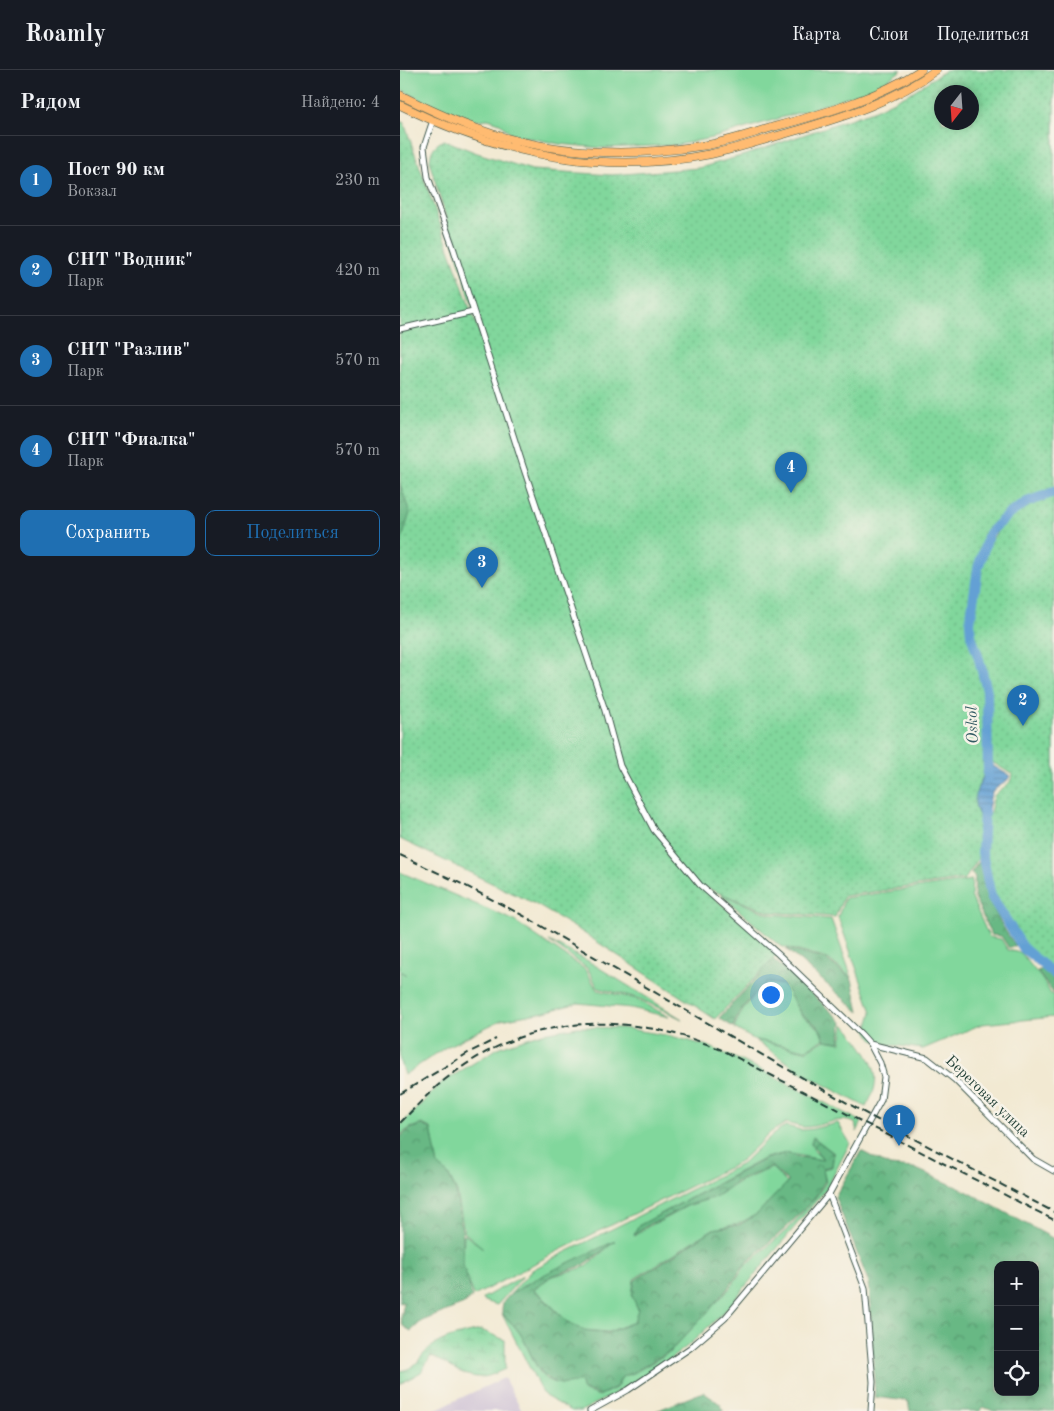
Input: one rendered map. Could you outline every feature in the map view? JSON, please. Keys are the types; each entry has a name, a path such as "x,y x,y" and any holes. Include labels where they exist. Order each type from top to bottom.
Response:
{"main road":[{"path":"443,120 507,138 548,146 591,152 648,153 702,146 811,117 868,97 921,70"},
{"path":"400,95 467,135 504,146 561,158 602,163 658,161 710,154 812,126 872,106 909,88 936,70"},
{"path":"400,105 435,116"}],"street":[{"path":"435,116 424,147 428,177 454,250 604,708 620,766 654,830 700,885 778,954 861,1034 870,1044 880,1063 884,1077 881,1100 829,1194 724,1318 690,1348 628,1390 590,1411"},
{"path":"400,329 473,312"},
{"name":"Береговая улица","path":"870,1044 927,1058 955,1080 1033,1159 1054,1171"},
{"path":"829,1194 865,1288 873,1382 871,1411"}],"shaded area":[{"path":"504,1378 522,1411 432,1411"}],"green space":[{"path":"400,70 902,70 879,86 811,109 716,137 677,145 602,148 559,144 511,134 500,123 488,119 472,121 433,106 400,89"},
{"path":"946,70 1054,70 1054,492 1027,503 1009,514 989,533 978,568 970,623 971,635 987,691 989,769 982,853 965,879 844,896 835,917 769,912 701,886 778,954 715,1019 579,930 535,904 400,839 400,546 410,513 400,483 400,121 404,123 487,355 430,164 433,149 440,142 444,140 477,153 532,170 612,175 699,168 745,155 873,111 912,92"},
{"path":"400,483 410,513 400,546"},
{"path":"1054,496 1054,971 1026,949 993,896 983,847 985,822 994,796 1008,785 1013,775 992,762 990,691 973,624 981,570 989,544 999,529 1012,517 1029,506"},
{"path":"980,860 992,905 1002,926 1016,946 1009,948 1001,936 991,935 974,896 975,877 971,873"},
{"path":"400,872 513,920 586,970 597,990 637,999 669,1017 631,1008 578,1003 501,1020 446,1047 404,1075 400,1061"},
{"path":"972,880 971,896 989,937 1001,939 1008,950 1021,953 1042,979 1051,994 1054,995 1054,1017 982,1024 923,1049 885,1044 873,1040 867,1030 872,1012 838,917 845,898"},
{"path":"720,894 769,914 831,919 852,978 828,959 780,946"},
{"path":"549,941 588,961 682,1019 638,998 598,988 588,969"},
{"path":"786,949 827,960 852,979 859,1012"},
{"path":"763,951 842,1022 840,1042 825,1040 819,1027 801,1014 784,985 767,982 747,1003 733,1027 719,1018 762,972 759,959"},
{"path":"1043,969 1054,979 1054,994 1037,971"},
{"path":"767,983 784,985 801,1015 819,1028 824,1039 805,1050 753,1039 734,1028 748,1003"},
{"path":"844,1024 866,1052 874,1069 876,1077 874,1088 866,1107 804,1074 755,1040 805,1051 825,1040 841,1043"},
{"path":"578,1027 623,1028 671,1036 708,1046 757,1068 862,1122 857,1132 855,1123 841,1120 809,1127 786,1123 771,1132 740,1162 556,1252 474,1296 463,1267 464,1234 483,1248 464,1232 457,1192 448,1174 438,1166 431,1128 422,1124 410,1128 400,1135 400,1126 441,1083 500,1047 543,1033"},
{"path":"838,1123 850,1143 827,1188 725,1311 690,1344 669,1360 612,1395 581,1411 572,1411 545,1396 502,1314 519,1332 536,1366 546,1379 559,1384 581,1382 582,1390 599,1396 616,1388 622,1377 634,1373 670,1352 730,1288 745,1266 788,1229 814,1200 826,1182 823,1169 832,1167 834,1153 813,1137 811,1144 815,1152 823,1160 786,1153 765,1158 638,1226 634,1236 652,1224 687,1206 715,1197 740,1181 772,1168 787,1183 757,1214 738,1224 713,1229 634,1279 632,1296 638,1309 634,1322 608,1332 583,1330 568,1322 534,1290 550,1277 585,1267 615,1241 524,1285 506,1299 532,1270 742,1164 769,1138 786,1126 801,1130"},
{"path":"422,1125 431,1129 438,1166 448,1174 456,1192 463,1236 463,1267 472,1297 464,1304 422,1321 411,1331 403,1326 401,1318 404,1302 400,1303 400,1137 410,1129"},
{"path":"813,1137 833,1153 832,1166 823,1168 825,1181 813,1200 787,1227 744,1265 729,1287 705,1315 670,1351 622,1377 616,1387 600,1395 582,1389 581,1382 564,1384 554,1382 541,1372 520,1333 502,1313 504,1301 512,1294 539,1277 615,1241 584,1265 551,1276 533,1290 567,1322 583,1330 608,1333 634,1322 638,1309 632,1296 635,1280 714,1229 739,1225 757,1214 788,1182 772,1167 739,1180 715,1197 686,1206 659,1221 651,1223 634,1235 638,1226 765,1159 786,1153 799,1157 823,1160 811,1143"},
{"path":"861,1151 890,1166 914,1168 968,1192 1054,1239 1054,1411 994,1411 983,1407 981,1411 910,1411 908,1401 875,1397 869,1283 835,1197"},
{"path":"523,1276 497,1305 482,1300 483,1298"},
{"path":"481,1330 505,1340 505,1369 488,1376 475,1377 462,1373 431,1356 421,1372 400,1384 400,1371 414,1365 435,1344 454,1336"},
{"path":"703,1392 720,1404 724,1411 656,1411"}],"water":[{"path":"988,765 1010,776 992,793 983,821 975,807 975,800 978,786"}],"waterway":[{"name":"Oskol","path":"988,778 987,691 971,635 970,623 978,568 989,533 1009,514 1027,502 1054,492"},
{"name":"Oskol","path":"984,810 982,853 991,896 1024,949 1054,974"}],"railway":[{"path":"400,855 524,916 872,1117 1054,1212"},
{"path":"400,1123 447,1078 479,1056 512,1040 546,1030 581,1024 616,1024 652,1029 688,1038 724,1051 1054,1220"},
{"path":"400,1094 468,1053 496,1039"}],"place":[{"name":"СНТ \"Фиалка\"","path":"791,493"},
{"name":"СНТ \"Разлив\"","path":"482,588"},
{"name":"СНТ \"Водник\"","path":"1023,726"},
{"name":"Пост 90 км","path":"899,1146"}]}
